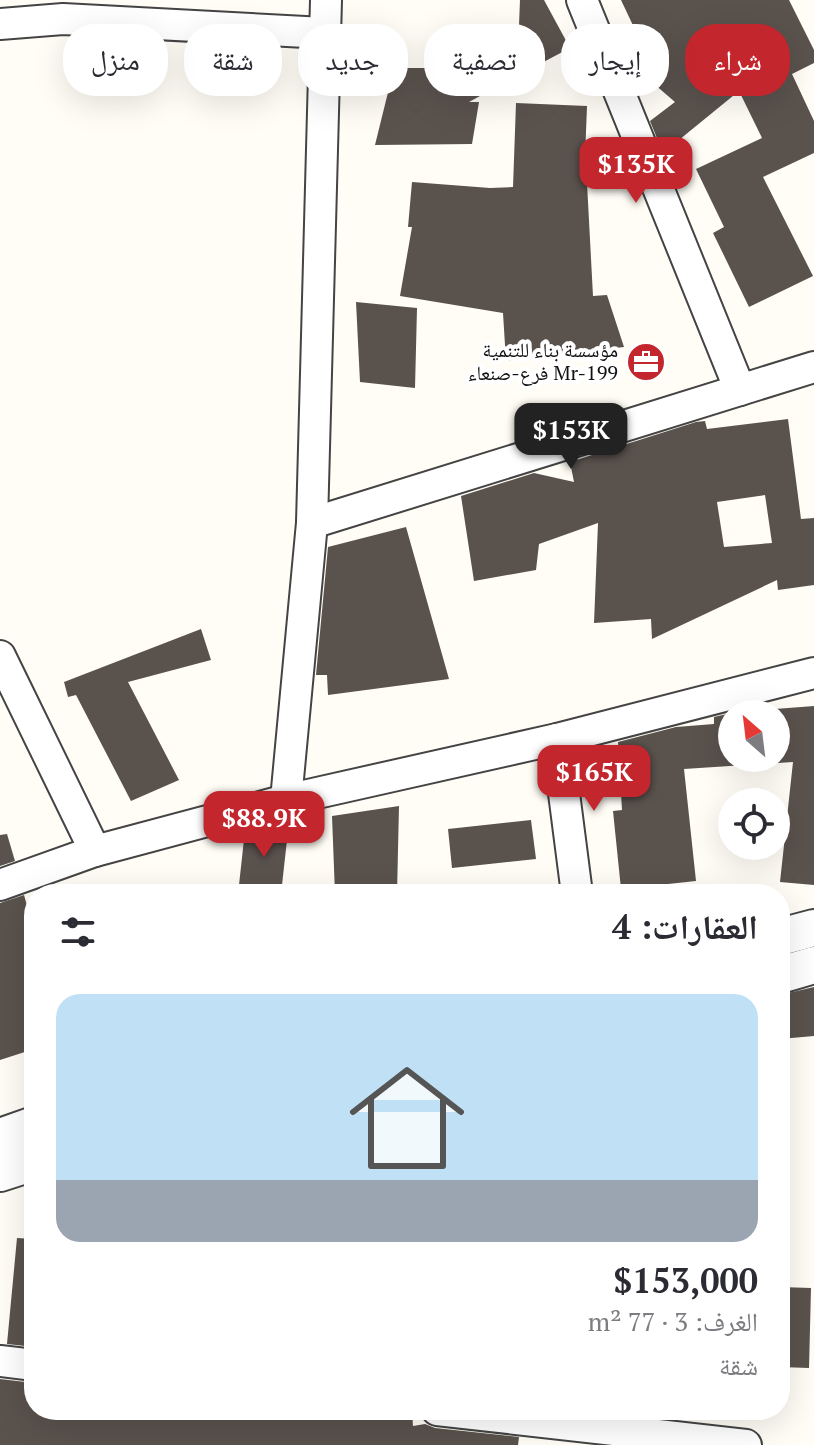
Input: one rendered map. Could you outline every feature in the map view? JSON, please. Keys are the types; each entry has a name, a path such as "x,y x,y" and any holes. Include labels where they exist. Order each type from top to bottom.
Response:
{"street":[{"path":"325,24 326,0"},
{"path":"582,0 740,390"},
{"path":"0,24 63,9 298,31"},
{"path":"286,800 312,523 322,96"},
{"path":"312,523 814,367"},
{"path":"0,656 95,851"},
{"path":"0,885 95,851 286,800 557,739 814,673"},
{"path":"557,739 576,884"},
{"path":"790,934 814,928"},
{"path":"790,972 814,965"},
{"path":"0,1137 24,1129"},
{"path":"0,1173 24,1165"},
{"path":"0,1361 24,1364"},
{"path":"621,1420 746,1445"}],"building":[{"path":"520,0 544,0 561,31 561,53 545,61 545,24 519,24"},
{"path":"621,0 789,0 814,50 814,63 792,74 814,121 814,153 763,177 813,276 749,307 713,233 724,227 696,169 762,138 741,96 790,96 790,24 685,24 685,96 733,96 663,153 650,121 675,102 668,96 669,24 632,24"},
{"path":"408,68 424,68 424,96 480,96 469,102 479,102 472,144 375,145 387,96 408,96"},
{"path":"516,103 587,106 584,183 587,183 593,296 607,295 624,347 506,361 503,313 400,296 412,227 408,227 412,182 513,187"},
{"path":"356,302 417,308 415,388 360,382"},
{"path":"788,419 801,519 814,518 814,585 778,590 777,580 652,639 651,619 594,623 598,523 539,544 536,570 474,581 461,496 534,473 574,482 570,462 696,422 705,421 707,429","holes":["765,495 772,543 724,547 717,502"]},
{"path":"406,527 449,679 328,695 327,675 316,675 328,547"},
{"path":"201,629 211,660 128,682 179,780 131,801 76,695 68,697 64,682"},
{"path":"814,706 814,885 780,882 782,860 790,860 793,762 790,762 790,708"},
{"path":"718,716 718,767 684,769 696,881 620,884 613,811 622,810 618,742 676,727 714,724 714,717"},
{"path":"399,806 397,884 335,884 332,816"},
{"path":"531,820 536,859 452,868 448,829"},
{"path":"278,821 289,822 282,884 239,884 245,830"},
{"path":"7,834 15,861 0,866 0,835"},
{"path":"24,895 24,1052 0,1060 0,903"},
{"path":"814,987 814,1036 790,1038 790,993"},
{"path":"17,1238 24,1238 24,1346 7,1344"},
{"path":"790,1287 811,1288 809,1368 790,1367"},
{"path":"0,1379 24,1382 24,1420 413,1420 413,1426 425,1424 435,1428 519,1437 518,1445 0,1445"}],"place":[{"name":"مؤسسة بناء للتنمية فرع-صنعاء Mr-199","path":"646,362"}]}
